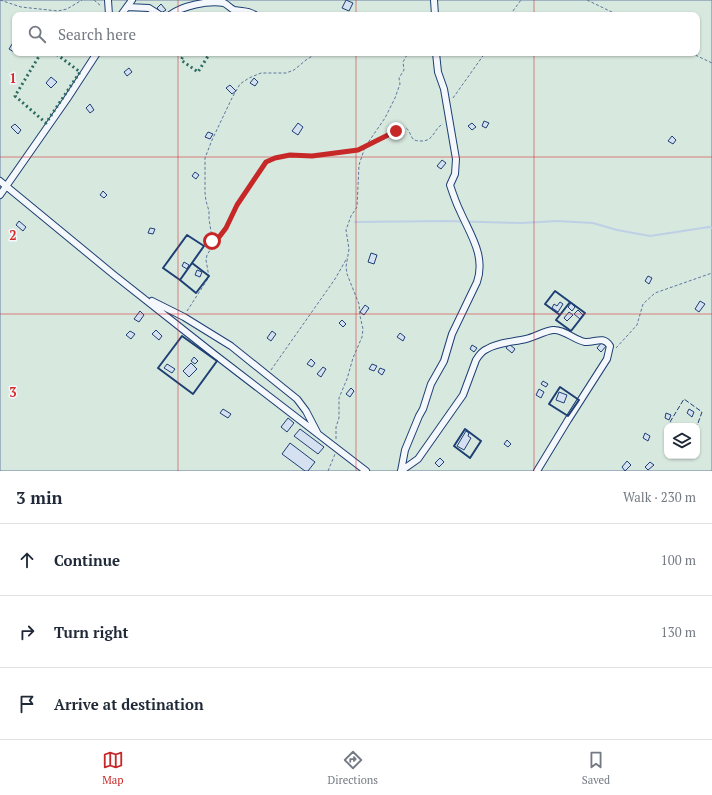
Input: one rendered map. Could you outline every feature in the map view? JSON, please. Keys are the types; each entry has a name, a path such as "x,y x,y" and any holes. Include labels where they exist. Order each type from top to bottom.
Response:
{"street":[{"path":"108,0 109,12"},
{"path":"123,12 132,0"},
{"path":"434,0 434,12"},
{"path":"177,12 198,3 210,2 223,3 232,9 250,12"},
{"path":"127,7 149,8 155,12"},
{"path":"0,195 95,56"},
{"path":"401,471 406,450 423,409 431,384 444,361 452,334 478,279 480,259 477,247 460,211 450,185 455,174 456,166 451,137 450,118 444,88 438,72 436,56"},
{"path":"0,181 141,296 366,471"},
{"path":"141,296 184,317 231,346 301,404 318,435"},
{"path":"401,471 418,459 445,421 463,395 478,356 486,349 527,339 553,330 582,341 588,342 600,339 604,340 610,346 607,359 537,471"}],"path":[{"path":"0,0 21,7 58,11 67,9 82,0"},
{"path":"94,0 101,5 103,10"},
{"path":"512,12 521,0"},
{"path":"587,0 612,12"},
{"path":"213,245 209,219 210,211 206,202 205,193 205,158 232,98 240,84 249,78 261,73 286,73 294,70 312,56"},
{"path":"328,471 336,449 336,427 339,418 339,398 362,337 363,329 359,304 347,274 346,267 349,245 346,238 346,230 351,216 358,207 359,165 365,147 385,118 395,98 400,84 399,78 404,70 403,62 406,56"},
{"path":"447,108 483,56"},
{"path":"697,56 712,63"},
{"path":"184,317 209,277 206,258 213,245 226,228 237,205 266,162 275,158 290,155 328,155 358,150 386,135 404,128 410,131 412,138 415,140 426,141 431,138 437,129 450,118"},
{"path":"268,376 335,279 347,257"},
{"path":"617,348 637,325 643,304 655,293 712,273"}],"shaded area":[{"path":"0,0 712,0 712,471 0,471"}],"building":[{"path":"346,0 353,3 349,11 342,8"},
{"path":"161,4 166,10 160,12 157,8"},
{"path":"129,68 132,72 127,76 124,72"},
{"path":"51,77 57,82 51,88 46,83"},
{"path":"254,78 258,82 255,86 250,83"},
{"path":"230,85 236,91 232,94 226,88"},
{"path":"90,104 94,110 90,113 86,108"},
{"path":"484,121 489,123 486,128 482,126"},
{"path":"298,123 303,127 298,135 292,131"},
{"path":"472,123 476,127 472,130 468,126"},
{"path":"15,124 21,130 18,134 11,127"},
{"path":"208,132 213,134 210,139 205,137"},
{"path":"672,136 676,140 673,144 668,141"},
{"path":"442,160 446,163 441,169 437,166"},
{"path":"195,172 199,175 196,179 192,176"},
{"path":"103,191 107,195 104,198 100,195"},
{"path":"19,221 26,227 23,231 16,225"},
{"path":"150,228 155,229 153,234 148,233"},
{"path":"371,253 377,255 374,264 368,262"},
{"path":"184,262 189,265 187,269 182,266"},
{"path":"197,270 202,272 200,277 195,275"},
{"path":"648,276 652,278 649,284 645,281"},
{"path":"700,301 705,304 699,312 695,309"},
{"path":"560,302 563,304 558,312 552,308 554,304 557,306"},
{"path":"571,303 575,307 572,311 568,307"},
{"path":"365,305 369,308 364,315 360,312"},
{"path":"578,310 583,315 580,319 574,314"},
{"path":"140,311 144,315 139,322 134,319"},
{"path":"569,312 573,315 567,321 564,318"},
{"path":"342,320 346,324 343,327 339,323"},
{"path":"156,330 162,336 159,340 152,334"},
{"path":"130,331 135,334 131,339 126,335"},
{"path":"272,331 276,334 271,341 267,338"},
{"path":"400,333 405,337 403,341 397,337"},
{"path":"603,341 607,345 601,352 597,348"},
{"path":"509,344 515,349 512,353 506,348"},
{"path":"472,345 477,348 474,352 470,349"},
{"path":"194,357 198,361 195,364 191,361"},
{"path":"311,359 315,363 312,367 307,364"},
{"path":"191,363 197,369 189,377 183,371"},
{"path":"167,364 175,369 172,373 164,368"},
{"path":"372,364 377,366 374,371 369,369"},
{"path":"323,367 326,369 321,377 317,374"},
{"path":"380,368 385,370 382,375 378,372"},
{"path":"543,381 548,384 546,387 541,384"},
{"path":"351,388 354,391 350,397 346,394"},
{"path":"539,389 544,392 541,398 536,395"},
{"path":"559,392 567,395 564,403 556,400"},
{"path":"223,409 231,414 228,418 220,413"},
{"path":"689,409 694,412 692,417 687,413"},
{"path":"666,413 671,415 669,420 665,418"},
{"path":"288,418 294,423 287,432 281,427"},
{"path":"300,429 324,447 318,454 294,436"},
{"path":"466,431 469,433 468,436 471,438 464,450 457,446"},
{"path":"645,433 650,436 648,441 643,438"},
{"path":"507,440 511,444 508,447 504,444"},
{"path":"290,443 315,462 308,471 305,471 282,454"},
{"path":"440,458 444,462 439,467 435,463"},
{"path":"627,461 631,465 625,471 622,467"},
{"path":"650,462 654,465 648,470 645,467"}],"waterway":[{"path":"355,222 446,221 522,223 557,221 593,223 617,230 650,236 709,227 712,228"}],"hedge":[{"path":"39,56 15,96 46,123 80,72 59,56"},
{"path":"183,56 181,60 198,72 208,56"}],"fence":[{"path":"672,423 670,422 684,399 702,412 698,423"}],"wall":[{"path":"187,235 204,246 180,280 163,268 187,235"},
{"path":"192,263 209,276 196,293 180,280 192,263"},
{"path":"555,291 570,302 560,315 545,304 555,291"},
{"path":"570,302 585,313 571,331 556,320 570,302"},
{"path":"182,336 217,361 193,394 158,368 182,336"},
{"path":"560,387 579,400 568,416 549,404 560,387"},
{"path":"465,429 481,441 470,458 454,446 465,429"}],"route":[{"path":"212,241 213,245 226,228 237,205 266,162 279,156 328,155 358,150 396,131"}]}
